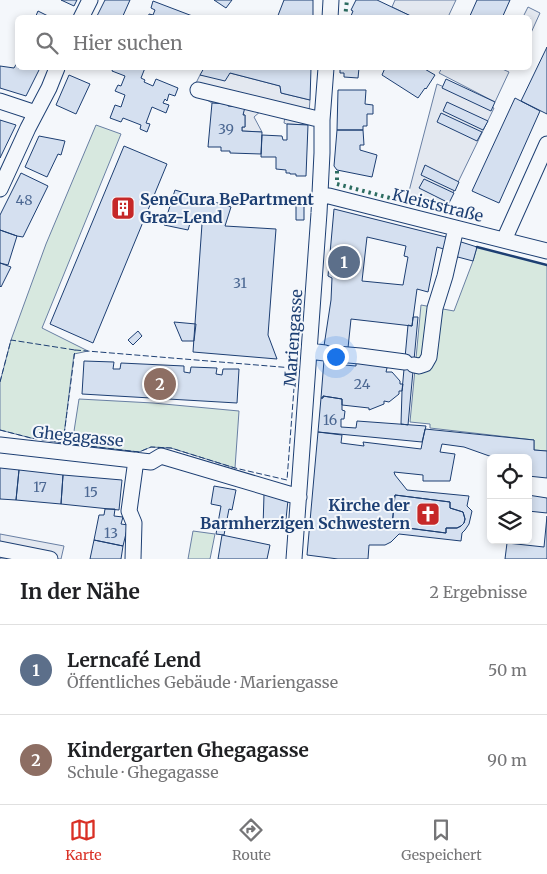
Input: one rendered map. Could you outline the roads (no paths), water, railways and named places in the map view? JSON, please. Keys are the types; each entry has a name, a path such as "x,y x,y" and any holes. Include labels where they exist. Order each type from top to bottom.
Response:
{"street":[{"path":"82,15 90,0"},
{"path":"330,15 331,0"},
{"path":"0,189 56,70"},
{"name":"Mariengasse","path":"294,559 320,196 322,120 326,70"},
{"path":"198,90 322,120"},
{"path":"0,101 36,113"},
{"path":"504,240 547,144"},
{"name":"Kleiststraße","path":"320,196 329,196 547,252"},
{"path":"309,351 360,356 418,366 425,364 429,357 435,308 445,276 456,228"},
{"name":"Ghegagasse","path":"0,446 151,462 161,456 299,498"},
{"path":"133,559 134,522 129,511 136,460"},
{"path":"0,549 50,559"}],"place":[{"name":"SeneCura BePartment Graz-Lend","path":"123,208"},
{"name":"Lerncafé Lend","path":"344,262"},
{"name":"Kindergarten Ghegagasse","path":"160,384"},
{"name":"Kirche der Barmherzigen Schwestern","path":"428,514"}]}
